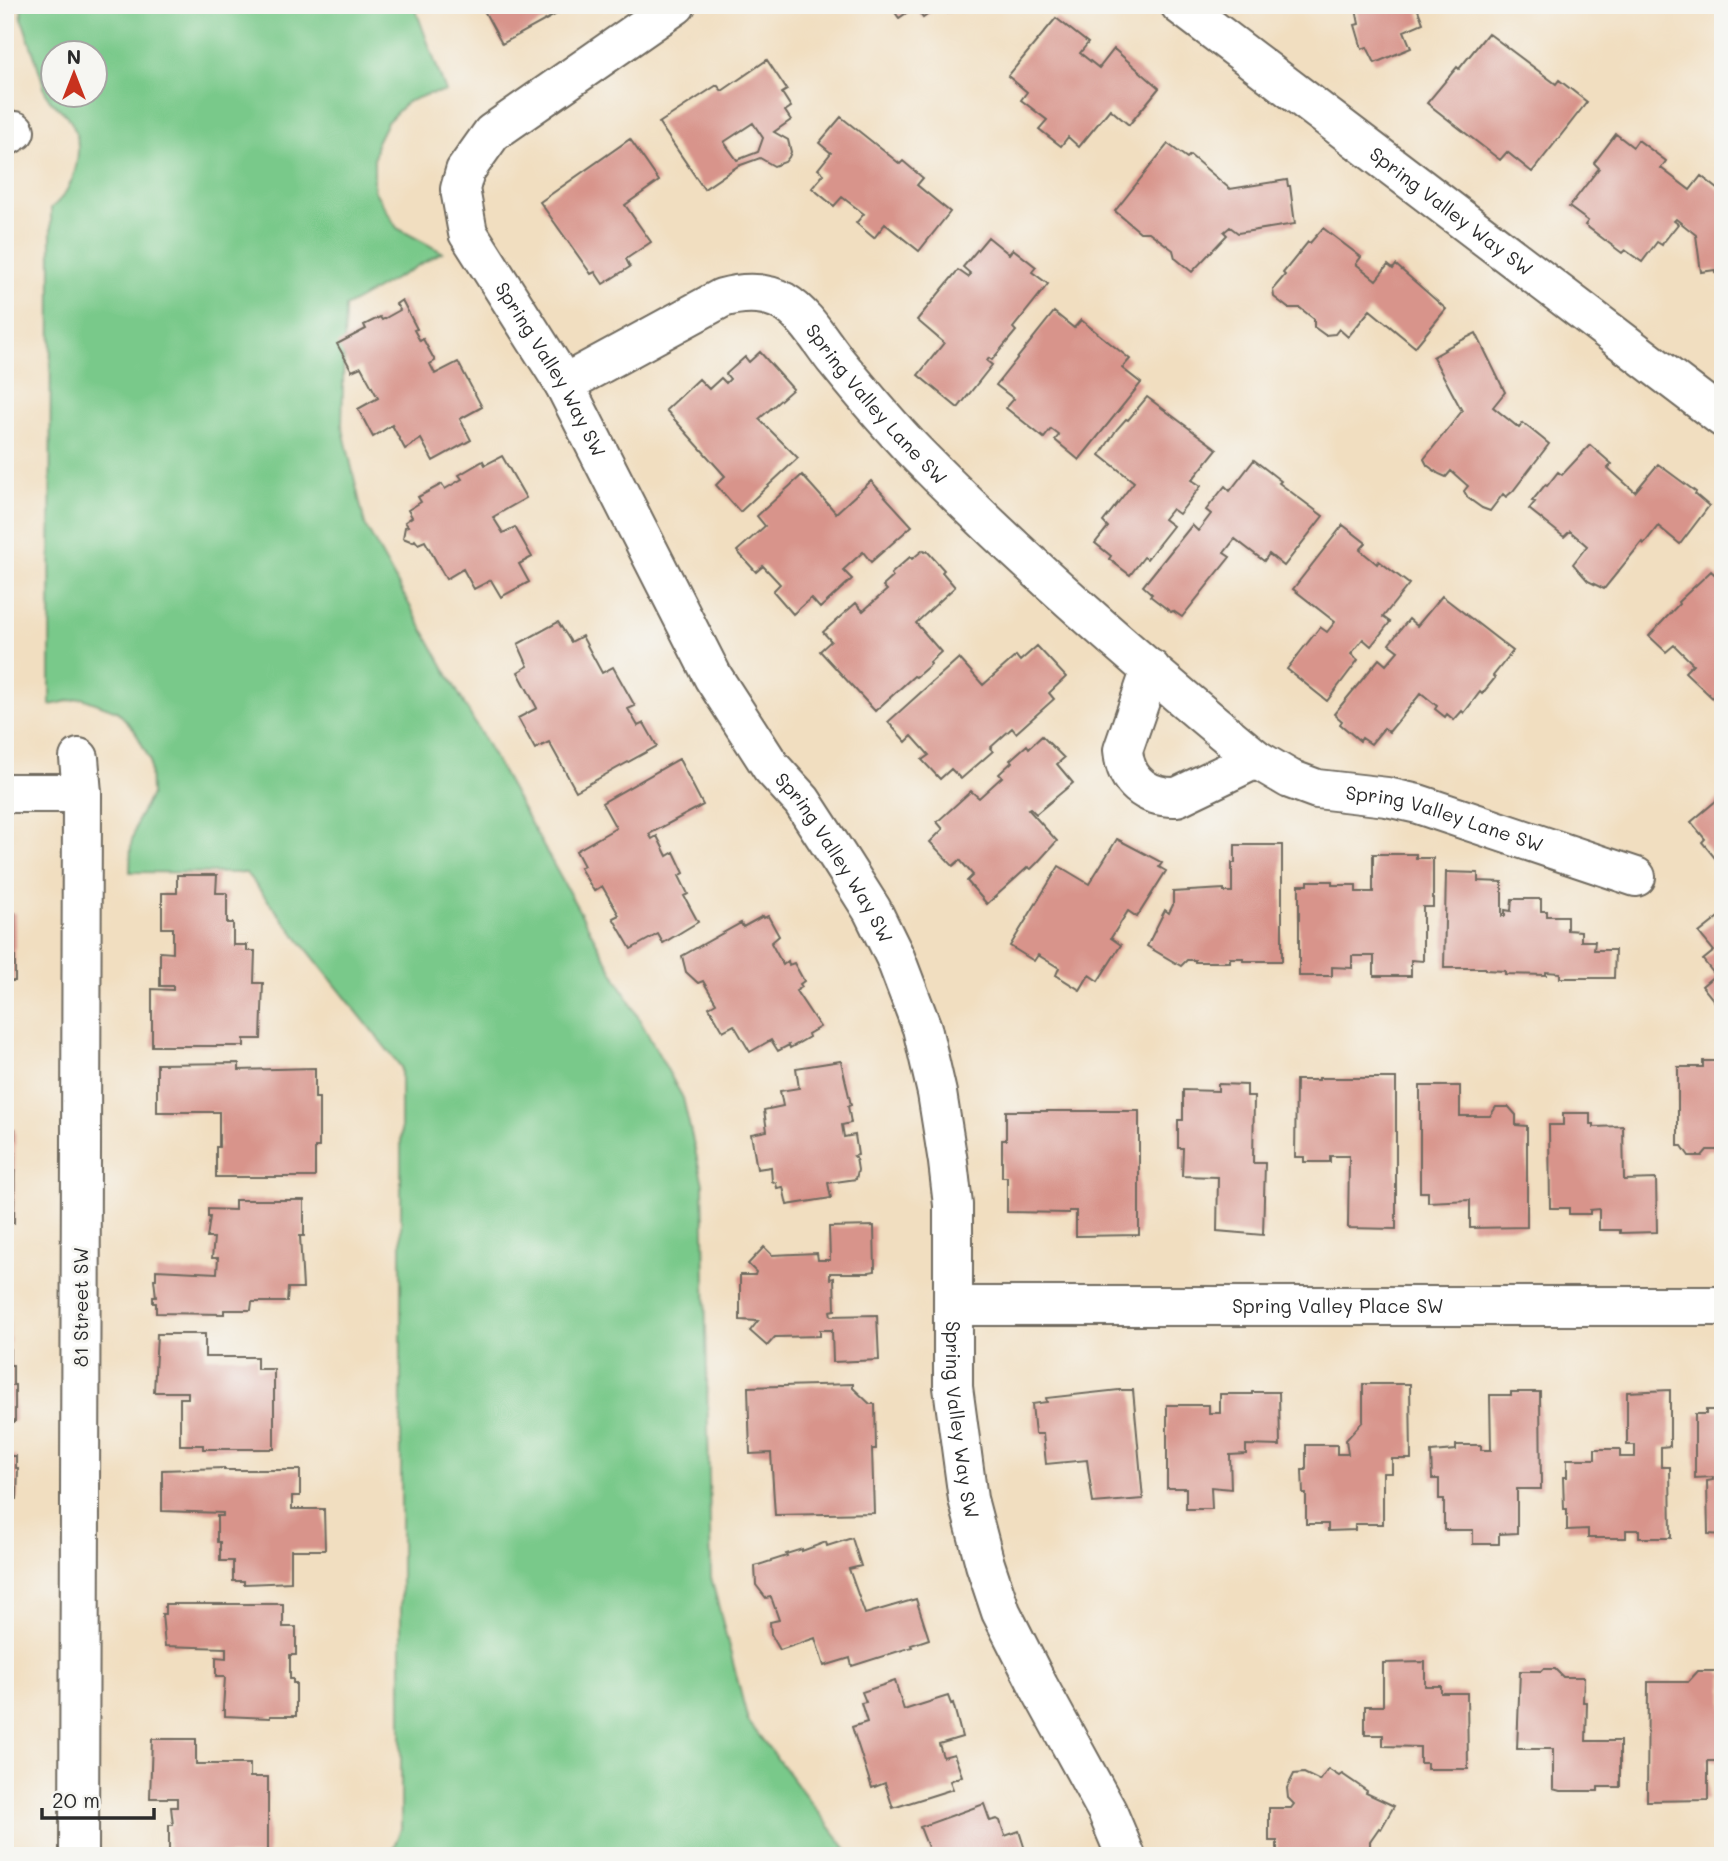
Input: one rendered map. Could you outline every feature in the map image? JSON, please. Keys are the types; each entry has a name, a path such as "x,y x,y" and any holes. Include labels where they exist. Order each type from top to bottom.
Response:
{"street":[{"name":"Spring Valley Way SW","path":"676,5 492,133 465,171 460,189 468,233 564,384 713,677 771,767 802,801 872,910 895,957 922,1028 937,1093 953,1205 953,1387 968,1499 1001,1612 1039,1688 1107,1811 1126,1856"},
{"name":"Spring Valley Way SW","path":"1180,5 1723,418"},
{"name":"Spring Valley Lane SW","path":"564,384 722,298 741,292 759,293 783,301 802,315 882,418 953,491 1035,569 1256,760 1290,779 1317,789 1387,797 1418,804 1636,877"},
{"path":"1151,669 1123,750 1124,762 1136,784 1155,795 1177,797 1256,760"},
{"name":"81 Street SW","path":"5,793 80,775 79,1856"},
{"name":"Spring Valley Place SW","path":"953,1306 1723,1306"}],"green space":[{"path":"21,5 414,5 446,92 428,94 407,102 387,122 377,142 374,190 397,228 442,252 345,307 342,425 365,525 683,1098 703,1184 711,1577 748,1721 846,1848 848,1856 390,1856 401,1829 401,1067 246,873 130,872 131,844 138,819 151,795 150,760 134,729 117,711 82,698 50,705 51,208 72,179 78,155 75,131 70,120 59,108 108,108 108,38 38,38 38,68 22,19"}],"building":[{"path":"481,5 573,5 502,44"},
{"path":"890,5 941,5 923,18 915,7 899,18"},
{"path":"942,5 958,5 948,13"},
{"path":"1351,5 1397,5 1399,10 1416,5 1423,23 1404,31 1411,48 1375,63 1367,47 1362,49 1355,25 1359,24 1356,9"},
{"path":"1056,18 1088,43 1080,53 1099,68 1114,49 1159,88 1129,125 1110,109 1079,147 1068,137 1061,146 1039,129 1047,120 1021,100 1027,92 1008,76"},
{"path":"1488,33 1556,84 1559,80 1587,102 1532,172 1507,152 1500,160 1427,103"},
{"path":"767,60 787,90 782,93 791,107 785,111 791,120 774,132 788,140 791,152 785,162 774,166 760,158 738,166 704,189 659,123 717,85 722,91","holes":["753,123 763,138 758,152 737,160 724,142"]},
{"path":"841,117 900,164 903,161 923,178 917,185 950,212 919,251 885,224 874,238 856,223 864,214 842,197 834,206 812,188 824,174 818,169 831,153 819,143"},
{"path":"1616,134 1633,147 1638,140 1666,161 1661,168 1690,190 1701,176 1723,193 1723,272 1701,272 1696,235 1676,219 1674,221 1678,224 1662,245 1657,242 1642,262 1625,250 1622,253 1585,225 1588,221 1569,207 1599,168 1594,163"},
{"path":"630,139 659,181 625,205 651,242 626,259 630,267 603,284 595,272 591,274 540,202"},
{"path":"1168,144 1187,158 1190,155 1230,189 1287,180 1295,224 1238,233 1230,227 1224,232 1227,235 1192,272 1175,258 1173,250 1149,232 1140,232 1115,211"},
{"path":"1323,228 1361,257 1356,264 1376,280 1388,265 1393,269 1396,265 1446,309 1415,347 1370,310 1348,337 1339,329 1335,334 1325,335 1314,327 1314,319 1300,308 1288,308 1274,297 1273,289 1285,275 1283,273"},
{"path":"988,237 1009,254 1013,249 1036,267 1032,272 1048,284 1013,328 1016,331 992,360 989,358 987,361 992,365 958,408 918,375 944,343 917,320 958,270 968,277 971,274 963,267"},
{"path":"402,300 417,329 414,330 420,341 423,339 435,361 430,364 435,374 458,362 482,407 460,419 471,440 433,461 421,439 405,449 392,425 373,437 358,409 378,398 361,367 352,371 337,344 366,329 364,325 380,317 382,320 400,310 396,304"},
{"path":"1054,312 1074,328 1081,320 1130,359 1122,368 1141,383 1079,460 1055,440 1059,435 1051,429 1044,438 1006,408 1014,399 996,385"},
{"path":"1476,333 1505,392 1493,407 1519,428 1523,423 1549,444 1513,491 1506,497 1503,494 1490,511 1468,498 1464,491 1468,486 1451,471 1446,477 1439,474 1427,465 1424,459 1462,411 1433,357"},
{"path":"760,352 793,389 759,419 798,458 740,512 716,485 725,476 666,410 699,379 709,389 721,378 726,383 730,379 726,374 745,357 749,362"},
{"path":"1147,397 1217,449 1192,480 1201,486 1179,514 1172,509 1164,519 1173,526 1147,559 1144,557 1130,575 1109,559 1111,556 1095,543 1108,527 1103,522 1134,482 1100,455 1117,429"},
{"path":"1590,445 1612,464 1608,468 1635,492 1658,464 1696,492 1709,506 1680,544 1658,526 1604,589 1588,581 1573,564 1587,546 1570,531 1564,537 1529,509 1545,485 1547,486 1558,472 1562,475"},
{"path":"502,456 526,498 493,517 503,533 515,527 532,557 519,564 529,582 501,597 491,580 474,589 463,569 446,579 425,541 418,544 415,540 413,542 403,538 405,527 408,526 405,522 412,517 408,510 421,502 418,497 442,484 445,489 462,479 459,475 483,461 485,465"},
{"path":"1254,460 1281,481 1279,483 1323,516 1284,566 1269,554 1264,561 1235,539 1224,553 1230,557 1182,617 1171,612 1150,596 1152,594 1143,586 1192,525 1198,531 1211,514 1206,510 1225,486 1230,491"},
{"path":"802,475 836,513 871,481 912,526 871,562 863,552 843,570 852,579 820,608 811,598 793,614 773,591 780,584 763,566 756,572 737,551 765,526 757,516"},
{"path":"1343,525 1366,543 1360,550 1409,584 1383,617 1390,622 1371,646 1363,639 1351,654 1358,660 1327,701 1287,669 1320,627 1327,632 1335,622 1293,589"},
{"path":"923,550 944,570 942,572 955,587 916,623 941,652 931,664 875,711 820,651 831,641 823,632 856,603 863,611 887,590 883,586 893,577 891,574 910,557 912,559"},
{"path":"1711,571 1723,582 1723,708 1685,672 1693,664 1674,645 1666,652 1649,636 1678,602"},
{"path":"1442,596 1513,651 1482,694 1480,692 1464,713 1462,711 1454,720 1435,709 1437,706 1421,693 1389,732 1384,728 1371,744 1362,738 1360,741 1340,724 1342,721 1334,714 1379,659 1386,665 1398,651 1389,644 1409,619 1417,626"},
{"path":"558,622 571,642 582,636 602,673 613,667 635,706 628,709 638,726 644,723 657,746 576,791 549,742 535,749 518,718 537,708 518,672 528,666 518,644"},
{"path":"1037,646 1066,677 1049,693 1054,699 1016,733 1012,728 990,748 993,751 961,779 951,769 940,779 922,760 929,755 912,736 906,742 888,722 959,658 983,685 1016,656 1020,661"},
{"path":"1042,736 1064,758 1057,764 1073,783 1036,814 1028,809 1057,841 1031,869 1028,867 987,904 967,881 973,875 960,860 953,866 930,842 943,829 937,822 971,791 979,798 1002,777 999,774 1012,762 1010,760"},
{"path":"679,759 703,805 649,834 652,839 657,836 667,856 674,852 684,873 679,876 688,894 684,896 698,922 663,943 658,934 631,949 613,918 619,915 602,886 594,891 580,868 584,866 576,851 616,828 602,803"},
{"path":"1723,795 1723,868 1702,842 1705,839 1691,822"},
{"path":"1117,839 1159,861 1162,863 1159,867 1166,871 1137,917 1128,911 1111,938 1121,945 1098,981 1089,975 1080,990 1056,975 1059,968 1038,955 1034,961 1010,946 1059,866 1089,884"},
{"path":"1235,845 1282,845 1282,961 1243,961 1243,958 1230,958 1230,962 1187,960 1181,966 1147,946 1165,910 1169,913 1173,905 1173,892 1224,889 1224,892 1232,892"},
{"path":"1373,854 1416,854 1416,858 1433,858 1433,907 1423,907 1423,961 1411,960 1411,976 1374,976 1374,956 1352,956 1352,968 1332,967 1332,976 1299,976 1299,885 1308,885 1308,881 1332,881 1332,885 1356,885 1356,892 1373,892"},
{"path":"1446,872 1478,873 1478,881 1502,882 1502,916 1505,916 1505,910 1511,911 1512,899 1541,899 1541,911 1547,911 1547,916 1567,916 1567,930 1581,931 1581,941 1595,941 1594,950 1615,950 1614,978 1560,978 1560,973 1505,974 1505,971 1485,968 1444,968"},
{"path":"177,875 217,875 216,893 227,893 227,923 233,923 233,945 247,945 247,951 255,951 254,983 263,983 261,1039 244,1039 244,1046 152,1046 152,989 173,990 173,986 160,986 160,952 173,953 173,928 162,928 162,893 177,893"},
{"path":"5,913 15,913 15,981 5,981"},
{"path":"1723,914 1723,1004 1719,1007 1702,986 1715,975 1703,960 1714,951 1699,933"},
{"path":"768,916 779,936 771,943 783,965 788,961 789,965 794,963 804,981 800,984 802,987 796,991 820,1027 790,1048 789,1045 778,1051 771,1040 750,1052 734,1025 723,1031 709,1007 716,1003 703,981 698,983 686,972 682,956 741,923 743,927"},
{"path":"841,1061 851,1105 848,1106 851,1123 842,1125 844,1137 855,1135 858,1155 854,1156 858,1170 856,1179 828,1183 831,1198 787,1205 783,1187 777,1188 772,1181 771,1167 757,1169 751,1134 767,1131 764,1110 783,1106 780,1091 799,1088 796,1068"},
{"path":"1703,1061 1723,1061 1723,1147 1719,1147 1719,1150 1707,1150 1702,1156 1689,1156 1682,1146 1678,1146 1678,1067 1703,1067"},
{"path":"239,1063 239,1070 315,1068 315,1098 319,1098 319,1147 315,1147 315,1177 216,1177 219,1112 157,1112 157,1064"},
{"path":"5,1070 9,1070 8,1108 5,1108"},
{"path":"1396,1078 1396,1229 1348,1228 1349,1156 1330,1156 1330,1162 1304,1162 1304,1157 1295,1157 1296,1080"},
{"path":"1218,1084 1247,1085 1247,1096 1254,1096 1253,1163 1265,1163 1263,1235 1217,1231 1218,1177 1182,1176 1183,1148 1178,1148 1178,1120 1183,1120 1183,1090 1218,1091"},
{"path":"1420,1086 1460,1086 1460,1116 1490,1116 1496,1107 1509,1107 1516,1115 1516,1125 1527,1126 1527,1227 1470,1228 1470,1200 1428,1202 1428,1192 1420,1192"},
{"path":"1006,1111 1139,1111 1139,1235 1076,1236 1076,1211 1007,1212 1007,1177 1002,1177 1002,1140 1006,1140"},
{"path":"1563,1113 1590,1113 1590,1124 1594,1124 1594,1127 1623,1126 1624,1180 1656,1179 1657,1232 1620,1233 1620,1230 1599,1230 1599,1209 1590,1210 1590,1214 1569,1214 1569,1208 1550,1208 1549,1125 1563,1125"},
{"path":"5,1129 15,1129 14,1223 5,1223"},
{"path":"235,1200 304,1200 304,1236 300,1236 303,1288 288,1288 287,1302 252,1302 251,1310 224,1310 224,1314 156,1313 153,1297 156,1297 156,1270 217,1273 218,1258 212,1258 214,1238 207,1238 210,1217 208,1209 235,1210"},
{"path":"874,1226 875,1271 830,1273 830,1279 834,1278 835,1310 830,1311 831,1316 877,1315 879,1360 833,1362 832,1330 820,1330 820,1336 775,1337 767,1346 750,1331 758,1321 740,1320 740,1275 755,1275 756,1272 748,1264 764,1247 772,1255 817,1253 818,1260 830,1260 829,1227"},
{"path":"5,1318 10,1318 10,1365 13,1365 15,1385 15,1422 5,1422"},
{"path":"157,1334 205,1334 205,1357 257,1357 257,1369 274,1369 274,1449 203,1449 203,1445 180,1445 180,1398 188,1398 188,1392 154,1392"},
{"path":"853,1384 853,1388 870,1404 875,1404 876,1449 872,1449 874,1513 775,1515 771,1453 750,1454 748,1387"},
{"path":"1363,1384 1410,1384 1411,1459 1392,1459 1392,1473 1383,1473 1383,1524 1355,1524 1355,1530 1328,1531 1328,1524 1306,1524 1306,1494 1303,1494 1302,1470 1306,1470 1306,1445 1337,1445 1337,1454 1348,1454 1346,1440 1363,1421"},
{"path":"1133,1390 1143,1499 1093,1503 1087,1460 1046,1464 1043,1434 1035,1434 1032,1404 1047,1402 1046,1398"},
{"path":"1670,1390 1670,1446 1661,1447 1661,1467 1670,1467 1671,1538 1639,1538 1639,1530 1626,1530 1626,1538 1588,1538 1588,1529 1567,1530 1563,1477 1567,1477 1567,1459 1595,1459 1595,1449 1620,1449 1620,1457 1635,1457 1635,1445 1627,1445 1627,1392"},
{"path":"1279,1392 1280,1446 1246,1445 1246,1454 1230,1455 1231,1489 1211,1487 1212,1509 1186,1509 1186,1488 1167,1488 1167,1405 1209,1405 1209,1413 1220,1413 1220,1394"},
{"path":"1511,1392 1540,1392 1541,1489 1517,1489 1517,1533 1499,1534 1499,1544 1473,1544 1473,1530 1444,1530 1444,1499 1439,1499 1439,1479 1432,1479 1431,1452 1456,1450 1456,1445 1481,1445 1481,1450 1491,1450 1490,1395 1511,1395"},
{"path":"1706,1410 1723,1410 1723,1535 1708,1534 1707,1481 1713,1480 1713,1477 1695,1478 1695,1414 1706,1414"},
{"path":"5,1456 16,1456 17,1499 5,1499"},
{"path":"162,1470 300,1470 300,1496 292,1496 292,1509 324,1509 325,1550 291,1550 291,1582 244,1584 244,1581 233,1581 233,1561 220,1561 220,1542 217,1542 217,1516 223,1516 223,1513 162,1511"},
{"path":"852,1538 861,1566 849,1569 865,1614 916,1599 929,1639 852,1666 850,1658 824,1666 815,1638 780,1650 771,1634 770,1622 779,1620 771,1597 766,1598 756,1585 755,1566 826,1542 827,1546"},
{"path":"165,1604 283,1604 283,1627 296,1627 296,1655 290,1655 290,1679 296,1683 296,1716 225,1716 225,1677 216,1677 216,1657 226,1658 226,1648 165,1646 162,1614 165,1614"},
{"path":"1425,1662 1425,1686 1441,1686 1441,1693 1467,1693 1468,1769 1427,1769 1427,1763 1420,1763 1420,1747 1383,1746 1383,1735 1365,1735 1365,1706 1383,1706 1383,1663"},
{"path":"1555,1669 1563,1677 1584,1677 1583,1702 1587,1702 1586,1741 1620,1741 1620,1787 1598,1787 1598,1791 1553,1789 1553,1749 1517,1749 1520,1671"},
{"path":"1698,1671 1719,1671 1723,1675 1723,1761 1708,1761 1708,1800 1647,1801 1648,1682 1688,1682"},
{"path":"895,1681 904,1710 948,1696 951,1704 953,1703 962,1737 939,1744 943,1757 954,1754 962,1776 950,1781 953,1789 893,1808 885,1783 872,1788 852,1727 867,1722 861,1703 866,1702 862,1692"},
{"path":"152,1739 196,1739 196,1764 250,1764 250,1777 268,1777 268,1856 169,1854 169,1825 173,1825 171,1807 177,1807 177,1798 150,1798"},
{"path":"1328,1769 1339,1776 1342,1774 1367,1791 1366,1793 1394,1806 1381,1829 1379,1828 1370,1841 1370,1856 1282,1856 1277,1851 1277,1841 1269,1841 1269,1808 1291,1808 1294,1804 1288,1798 1287,1788 1294,1774 1304,1773 1320,1781"},
{"path":"984,1804 990,1821 1000,1821 1005,1836 1019,1831 1027,1856 931,1855 920,1827"}]}
